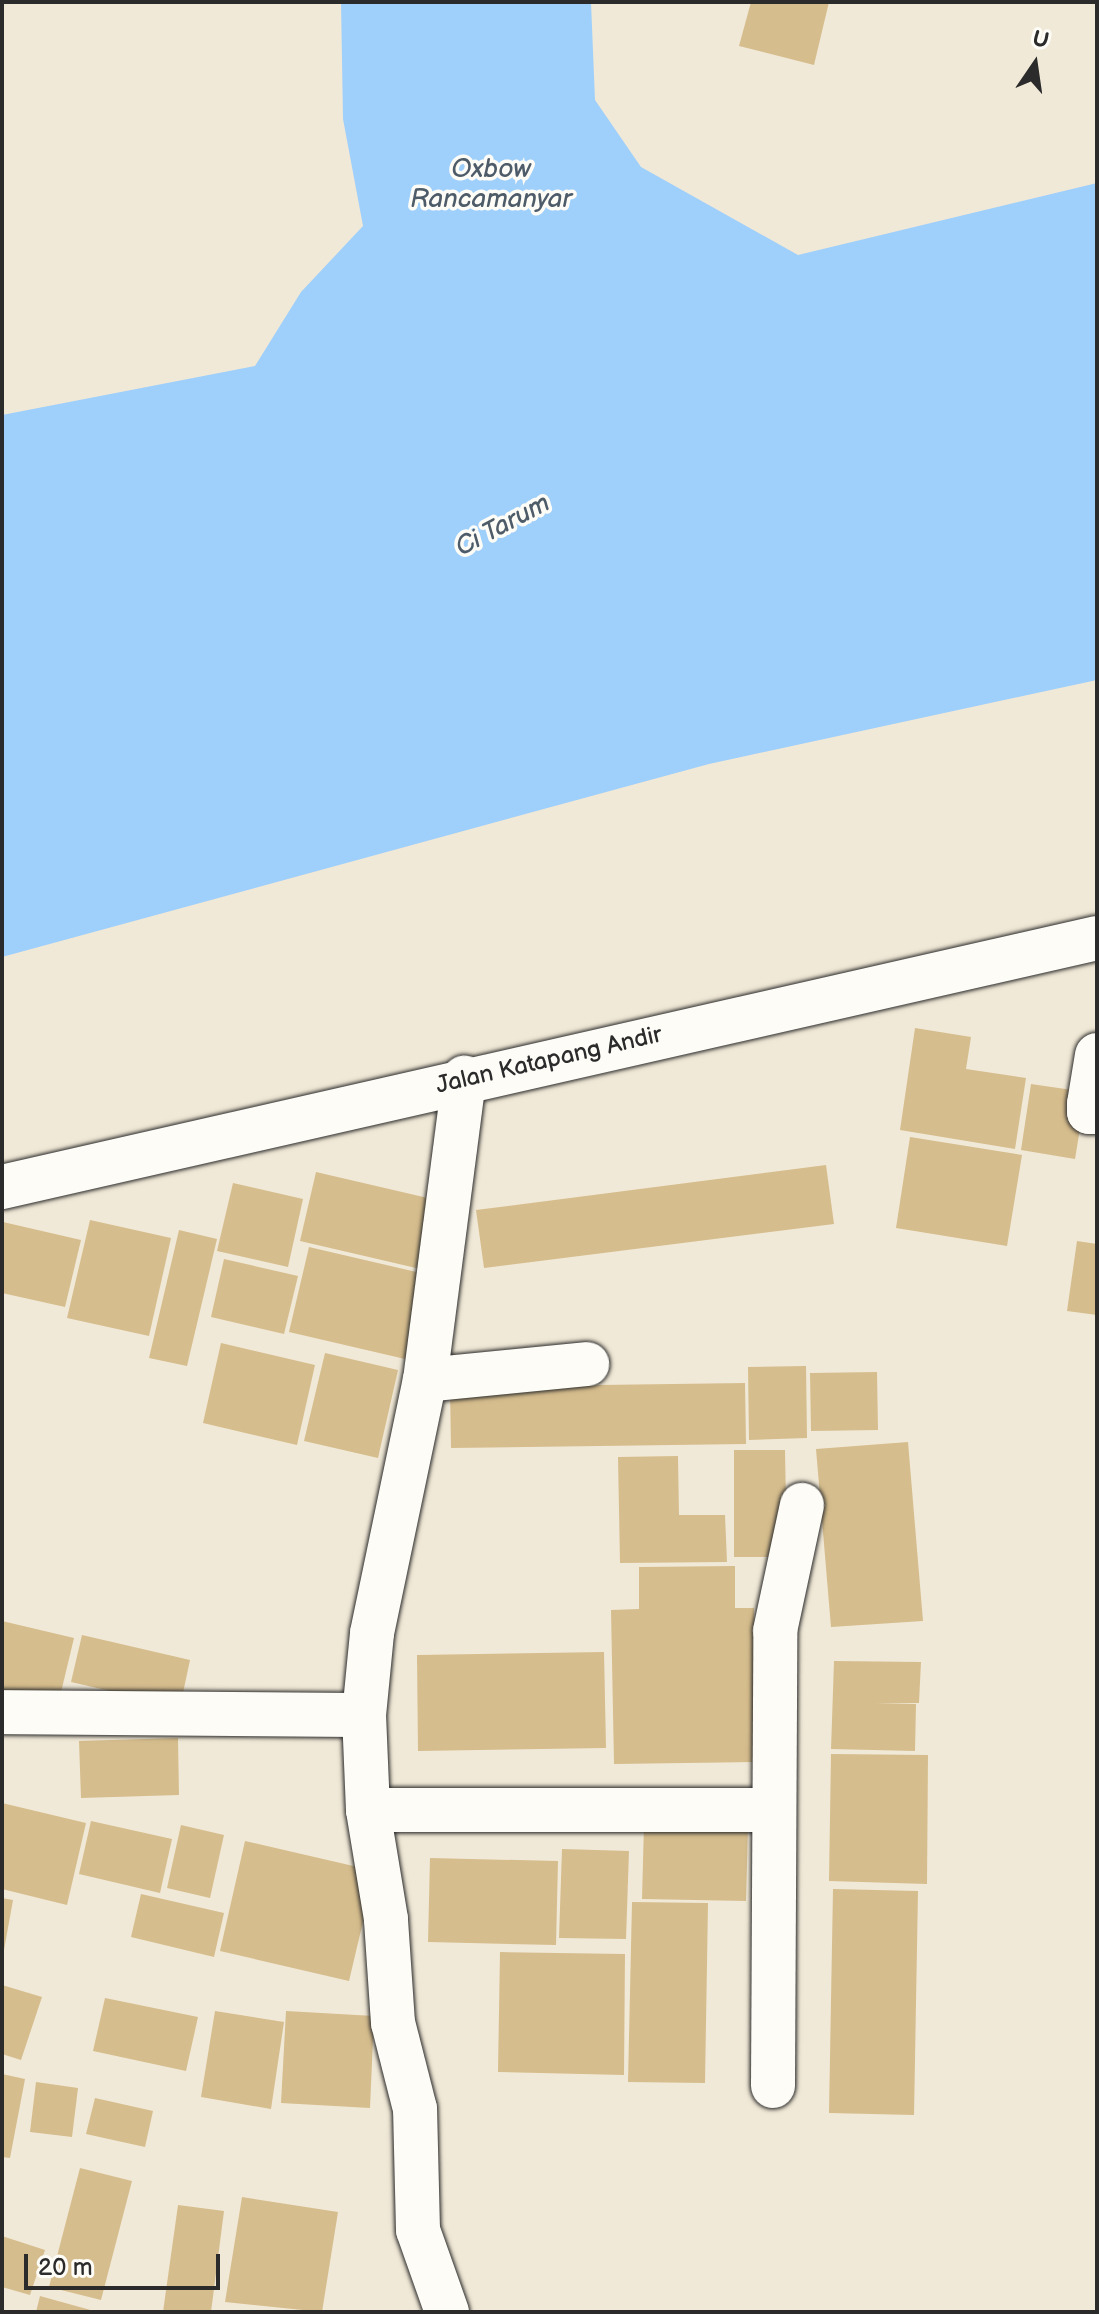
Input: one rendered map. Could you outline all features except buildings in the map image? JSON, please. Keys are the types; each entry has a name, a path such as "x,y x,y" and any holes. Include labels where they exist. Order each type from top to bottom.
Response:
{"street":[{"name":"Jalan Katapang Andir","path":"2,1187 464,1078 1097,938"},
{"path":"1097,1055 1089,1089 1089,1112 1097,1112"},
{"path":"447,2312 418,2230 415,2109 393,2023 386,1919 368,1810 364,1715 372,1633 425,1380 464,1078"},
{"path":"425,1380 587,1364"},
{"path":"773,2086 775,1631 802,1505"},
{"path":"3,1715 364,1715"},
{"path":"368,1810 773,1810"}],"water":[{"path":"341,2 591,2 595,100 641,167 798,255 1097,183 1097,680 709,764 2,957 2,415 255,366 301,292 363,226 343,119"}],"water label":[{"name":"Oxbow Rancamanyar","path":"491,185"},
{"name":"Ci Tarum","path":"503,526"}]}
